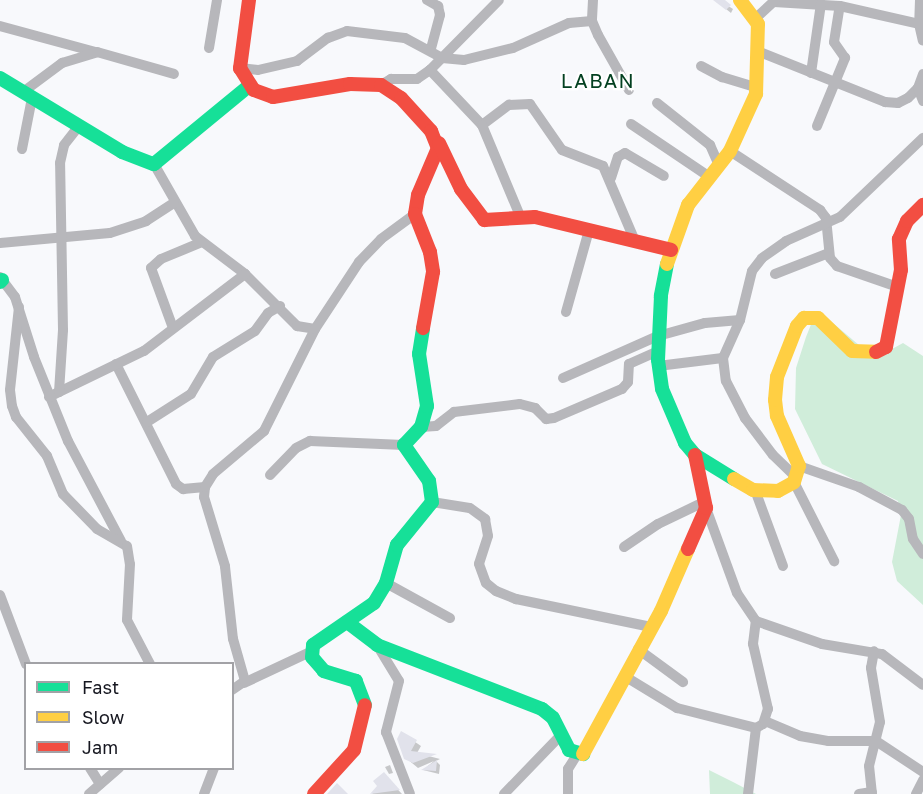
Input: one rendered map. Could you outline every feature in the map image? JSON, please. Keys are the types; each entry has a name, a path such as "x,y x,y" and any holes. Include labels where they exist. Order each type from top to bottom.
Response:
{"street":[{"path":"209,48 217,0"},
{"path":"249,0 240,68 249,86 273,97 350,84 381,85 392,79 417,79 430,70 499,0"},
{"path":"427,0 438,3 440,15 430,49"},
{"path":"593,0 592,21 629,90"},
{"path":"740,0 756,18 760,52 757,88 752,108 730,151 708,176 688,205 671,250 663,284 658,336 658,366 662,389 678,428 695,455 706,504 737,592 756,621 822,644 874,651 923,685"},
{"path":"920,0 919,24 923,40"},
{"path":"756,18 775,1 840,6 919,24"},
{"path":"811,72 821,4"},
{"path":"817,126 845,58 834,42 840,6"},
{"path":"240,68 258,70 297,61 346,31 376,31 430,49 442,58 488,55 569,23 592,21"},
{"path":"0,26 174,74"},
{"path":"22,149 27,95 62,63 97,52"},
{"path":"760,52 885,102 898,103 918,88 923,74"},
{"path":"701,66 722,77 757,88"},
{"path":"430,70 482,125 520,216"},
{"path":"0,78 122,152 154,164 174,203 202,242 245,274 280,306 297,326 315,329"},
{"path":"381,85 409,106 437,140 454,174 484,220 520,216 671,250"},
{"path":"154,164 249,86"},
{"path":"918,88 923,101"},
{"path":"657,103 710,145 718,165"},
{"path":"482,125 509,105 530,104 562,150 595,159 610,178 635,241"},
{"path":"631,124 708,176"},
{"path":"59,392 64,291 61,239 61,155 79,126"},
{"path":"923,138 840,217 786,241 762,258 752,271 740,320 723,358 729,387 745,418 773,455 797,475 859,488 902,510 909,519 913,539 923,554"},
{"path":"270,475 296,448 310,441 404,445 421,427 427,406 420,342 433,272 430,252 415,214 418,195 437,156 437,140"},
{"path":"730,151 820,210 827,224 829,253 837,266 847,273 898,287"},
{"path":"610,178 618,157 625,153 664,176"},
{"path":"0,243 61,239 131,227 174,203"},
{"path":"834,561 797,475 777,416 775,400 777,376 797,326 804,318 818,318 852,351 880,351 889,341 898,287 899,239 907,220 923,205"},
{"path":"244,683 233,639 225,566 204,497 205,487 213,474 264,431 315,329 364,256 415,214"},
{"path":"566,312 589,230"},
{"path":"173,328 153,265 202,242"},
{"path":"775,274 829,253"},
{"path":"49,397 144,351 245,274"},
{"path":"1,280 19,307 49,397 129,554 127,620 149,662"},
{"path":"147,422 191,394 213,357 255,331 268,313 280,306"},
{"path":"19,307 10,390 16,417 47,456 67,500 97,529 121,541"},
{"path":"564,378 658,336 705,323 740,320"},
{"path":"421,427 436,426 454,412 520,404 530,405 546,419 554,418 622,389 628,382 629,364 658,351"},
{"path":"658,366 723,358"},
{"path":"116,364 176,484 183,489 205,487"},
{"path":"234,689 310,652 321,638 374,603 386,583 397,544 432,502 429,481 404,445"},
{"path":"695,455 755,490 778,490 797,475"},
{"path":"755,490 783,566"},
{"path":"432,502 470,508 485,519 488,536 479,564 486,583 496,591 516,599 651,627"},
{"path":"624,547 658,524 706,504"},
{"path":"568,794 568,769 576,756 587,751 626,677 706,504"},
{"path":"386,583 450,618"},
{"path":"0,595 26,662"},
{"path":"748,794 767,698 753,644 756,621"},
{"path":"347,622 376,645 542,709 553,718 560,736 576,756"},
{"path":"376,645 399,681 386,732 410,794"},
{"path":"638,649 683,682"},
{"path":"859,794 872,793 869,766 880,722 870,662 874,651"},
{"path":"310,652 324,671 356,681 366,707 354,750 314,794"},
{"path":"626,677 677,708 761,724 818,740 876,741 923,772"},
{"path":"504,794 560,736"},
{"path":"91,770 100,784"},
{"path":"89,794 117,770"},
{"path":"204,794 212,770"},
{"path":"916,794 923,780"}],"green space":[{"path":"827,318 866,351 892,349 903,343 923,356 923,605 897,581 892,562 901,515 898,501 822,464 795,409 796,368 806,337 812,322"},
{"path":"709,770 733,782 756,794 710,794"}],"building":[{"path":"713,0 725,0 731,5 726,10"},
{"path":"401,731 417,740 411,751 437,754 413,763 404,759 397,739"},
{"path":"437,760 436,771 421,770"},
{"path":"384,772 400,790 370,794 377,786 373,781"},
{"path":"337,783 348,794 327,794"}],"traffic: fast":[{"path":"0,78 122,152 154,164 249,86"},
{"path":"667,264 661,296 658,360 662,389 685,443 695,455 734,479"},
{"path":"365,705 356,681 324,671 312,657 313,645 374,603 386,583 397,545 432,502 429,481 404,445 421,427 427,406 419,354 423,328"},
{"path":"347,622 377,645 542,709 553,718 569,750 583,754"}],"traffic: slow":[{"path":"667,264 688,205 730,151 756,94 758,24 740,0"},
{"path":"734,479 753,490 778,491 794,482 799,466 777,416 775,400 777,377 797,326 804,318 818,318 852,351 876,352"},
{"path":"583,754 661,611 688,549"}],"traffic: jam":[{"path":"249,0 240,68 254,90 273,97 350,84 381,85 401,98 431,131 438,148 418,195 415,214 430,252 433,272 423,328"},
{"path":"439,143 461,189 484,220 535,217 671,250"},
{"path":"876,352 886,347 901,270 899,239 907,221 923,205"},
{"path":"688,549 706,508 695,455"},
{"path":"314,794 354,750 365,705"}],"district":[{"name":"LABAN","path":"598,80"}]}
